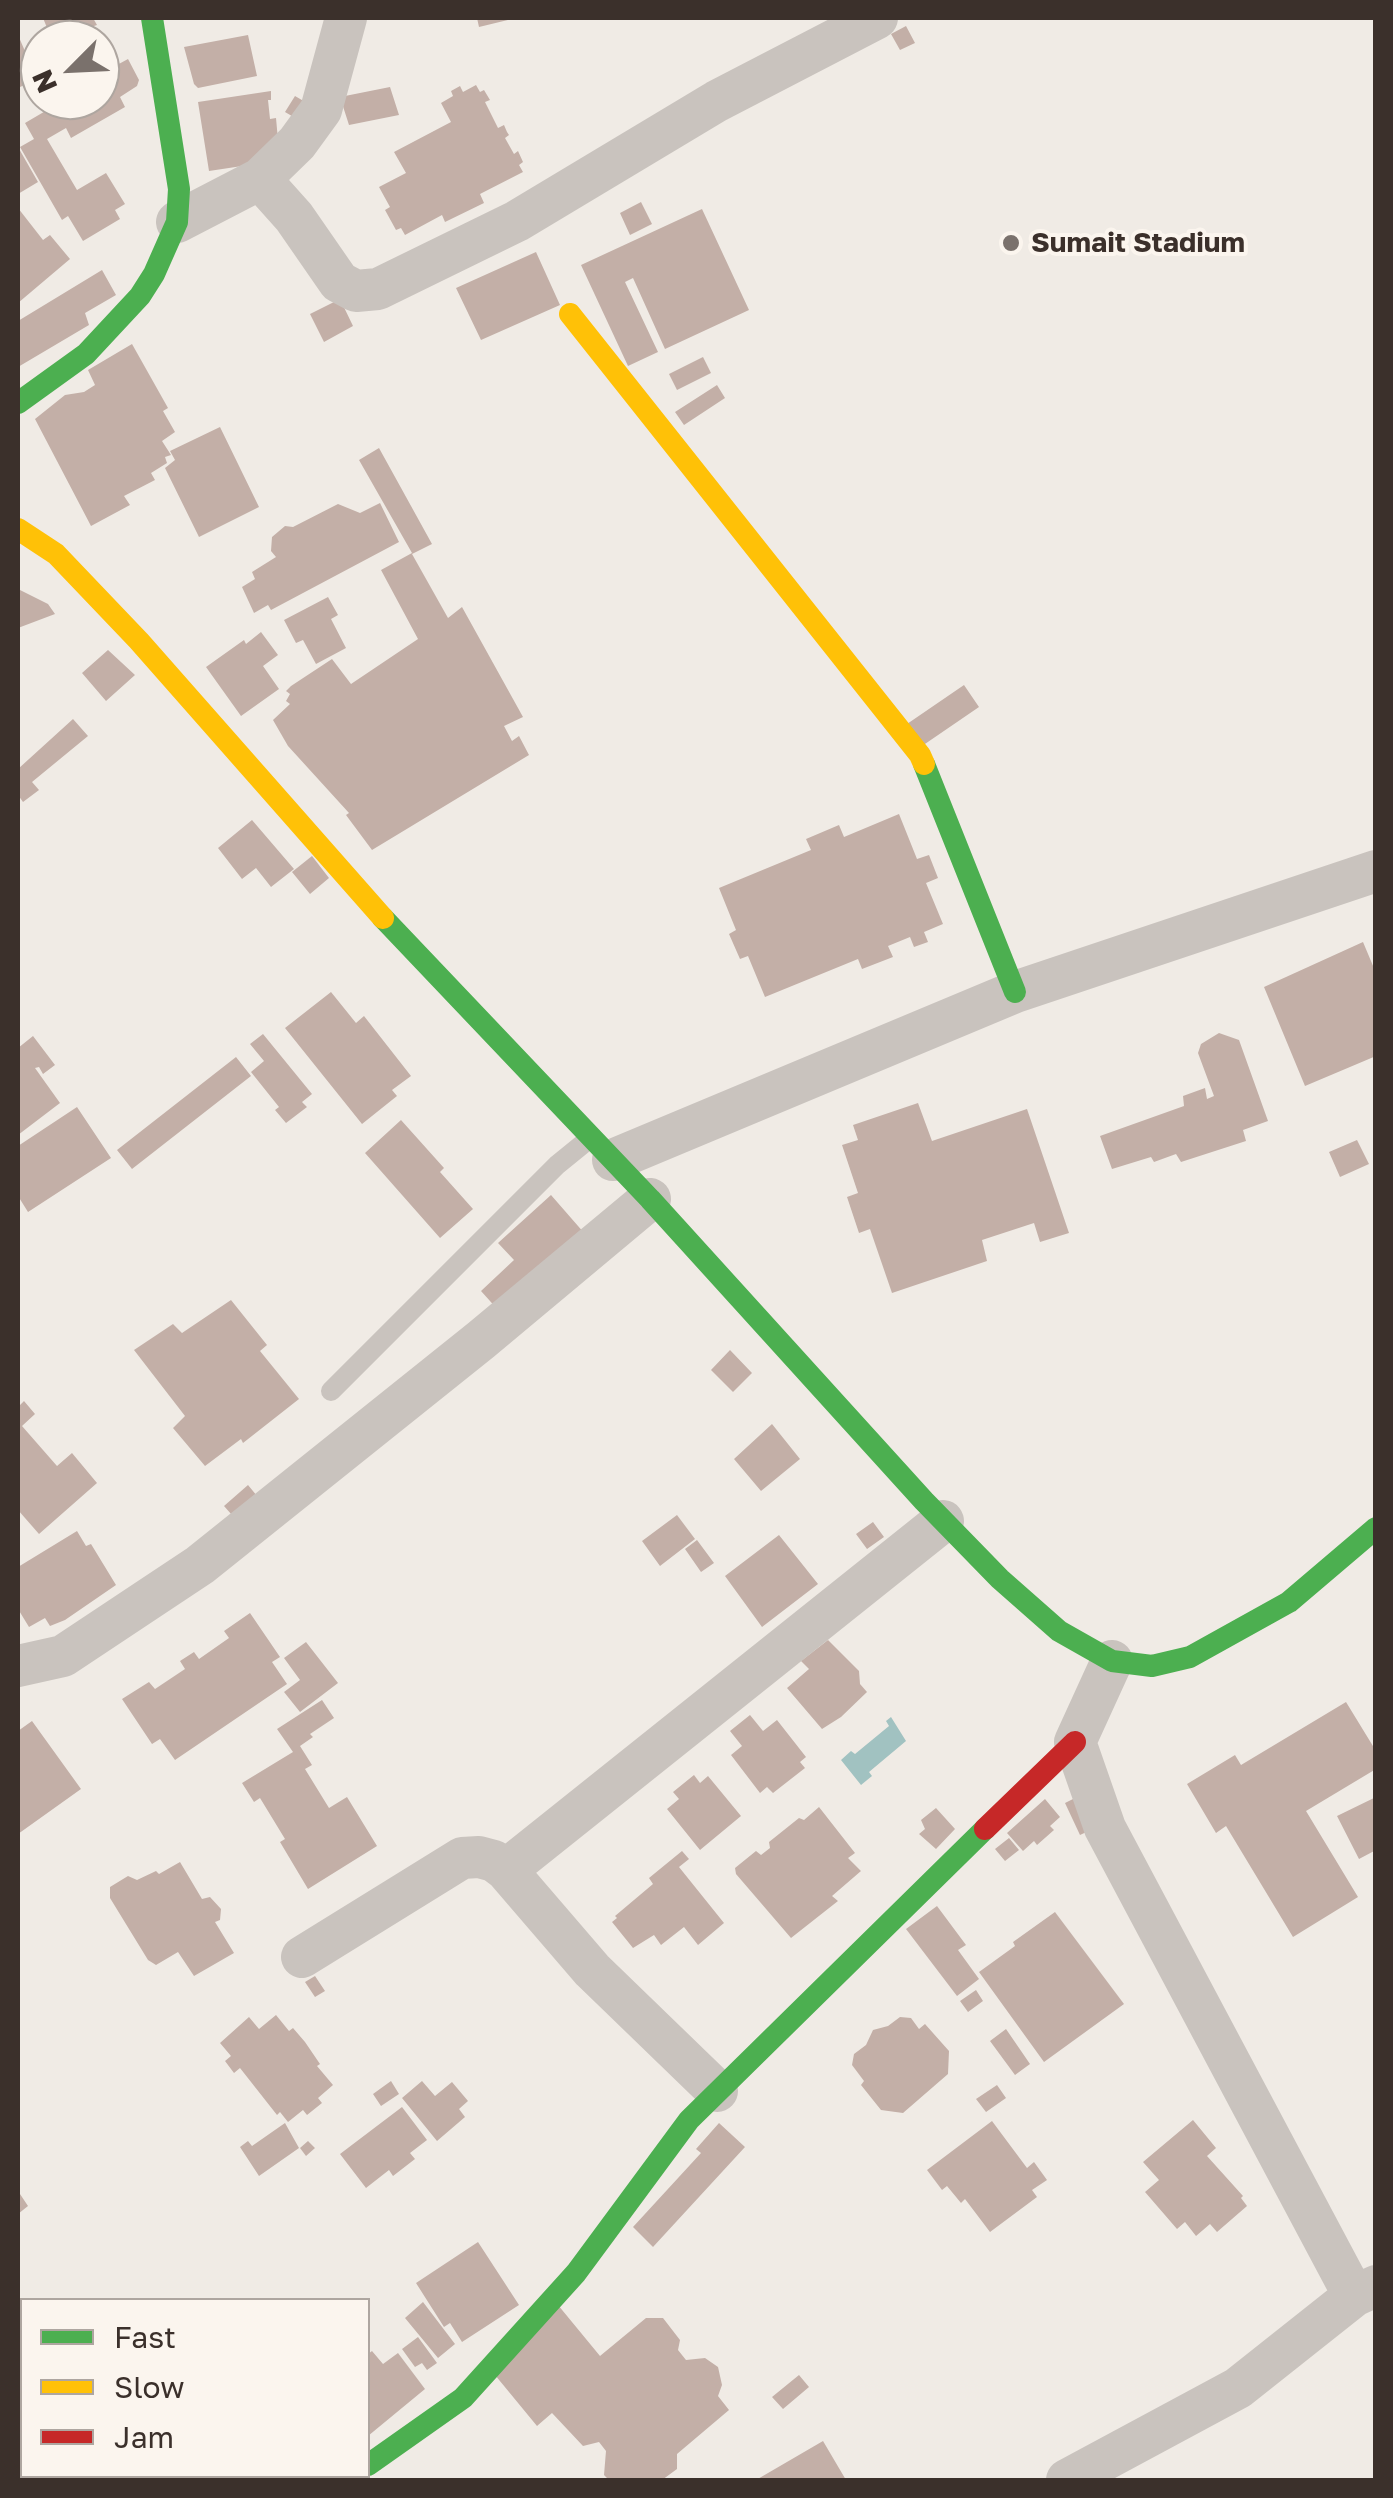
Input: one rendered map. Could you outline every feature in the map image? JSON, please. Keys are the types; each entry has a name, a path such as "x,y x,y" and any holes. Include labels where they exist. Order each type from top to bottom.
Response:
{"street":[{"path":"18,402 86,354 140,296 177,222 179,189 152,18"},
{"path":"177,222 260,179 298,143 321,110 346,18"},
{"path":"260,179 294,217 340,282 356,291 378,289 517,221 718,101 877,18"},
{"path":"570,314 920,755 1015,992"},
{"path":"18,528 56,554 140,641 372,906 650,1199 943,1521 1059,1632 1112,1660 1152,1666 1190,1657 1289,1602 1376,1528"},
{"path":"602,1149 1015,992 1376,871"},
{"path":"18,1666 64,1656 200,1564 481,1340 650,1199"},
{"path":"506,1870 943,1521"},
{"path":"370,2463 463,2398 576,2272 689,2120 1075,1742 1112,1660"},
{"path":"1067,2480 1238,2388 1365,2291 1105,1828 1075,1742"},
{"path":"302,1956 462,1858 494,1861 592,1970 717,2091"}],"lane":[{"path":"331,1391 558,1165 602,1149"}],"water":[{"path":"891,1717 906,1741 869,1772 872,1776 861,1785 841,1760 851,1751 855,1754 889,1726 886,1721"}],"building":[{"path":"43,18 94,20 44,20"},
{"path":"477,18 512,18 512,19 479,27"},
{"path":"906,26 915,43 900,50 891,34"},
{"path":"18,35 20,87 18,88"},
{"path":"248,35 257,76 198,88 194,84 184,47"},
{"path":"128,59 139,80 137,86 120,97 120,63"},
{"path":"476,85 490,100 485,102 498,128 504,125 509,135 505,138 514,154 518,151 523,172 480,194 484,203 445,222 442,215 405,235 401,228 396,230 385,210 390,207 379,187 406,173 394,152 451,122 441,103 460,86 463,92"},
{"path":"390,87 399,115 349,125 340,97"},
{"path":"271,91 270,119 276,118 278,140 262,163 209,171 198,102"},
{"path":"295,96 307,103 297,119 285,112"},
{"path":"102,120 71,138 66,128 47,139 77,190 106,173 125,204 115,210 120,219 83,241 68,216 62,220 20,147 34,139 25,123"},
{"path":"18,147 38,182 18,194"},
{"path":"641,202 652,224 630,235 620,213"},
{"path":"18,208 43,240 50,235 70,259 18,303"},
{"path":"702,209 749,310 665,349 633,278 625,282 658,352 628,366 581,265"},
{"path":"536,252 560,305 481,340 456,288"},
{"path":"102,270 116,295 85,313 89,325 18,367 18,321"},
{"path":"340,299 353,326 324,342 310,314"},
{"path":"132,344 168,408 163,411 175,432 162,441 171,455 165,457 167,463 151,473 155,480 124,496 130,505 91,526 35,419 65,395 84,392 95,385 88,370"},
{"path":"703,357 711,373 677,390 669,374"},
{"path":"717,385 725,398 684,425 675,412"},
{"path":"220,427 259,507 199,537 165,468 175,460 170,451"},
{"path":"379,448 432,544 412,554 448,618 462,607 523,717 504,726 512,741 519,736 529,755 372,850 346,815 349,813 288,746 273,720 290,704 286,691 332,659 351,684 418,639 381,570 412,553 359,460"},
{"path":"380,503 399,542 271,610 268,605 254,613 242,587 255,579 252,572 276,557 271,551 272,537 285,526 293,527 338,504 360,513"},
{"path":"18,589 48,604 55,614 18,628"},
{"path":"328,597 338,615 331,619 346,648 316,664 303,640 296,643 284,620"},
{"path":"261,632 278,655 263,666 279,689 241,716 206,667"},
{"path":"108,650 135,675 106,701 82,673"},
{"path":"964,685 979,707 922,746 907,724"},
{"path":"73,719 88,736 32,782 39,790 23,802 18,795 18,769"},
{"path":"899,814 917,859 929,855 938,878 926,883 943,924 924,932 928,942 914,947 910,937 888,946 893,957 862,969 858,959 765,997 748,956 740,959 729,934 736,930 719,888 811,850 806,839 839,825 844,837"},
{"path":"252,820 294,869 271,887 256,868 242,879 218,848"},
{"path":"312,856 329,878 310,894 292,872"},
{"path":"1363,942 1376,973 1376,1056 1305,1086 1264,987"},
{"path":"331,992 356,1023 364,1016 411,1076 392,1090 397,1096 362,1124 285,1028"},
{"path":"1219,1033 1239,1040 1268,1121 1243,1130 1246,1141 1181,1162 1176,1154 1112,1169 1100,1136 1184,1106 1183,1096 1205,1088 1207,1099 1214,1096 1198,1053 1201,1044"},
{"path":"263,1034 312,1094 302,1102 307,1107 286,1123 275,1110 279,1107 251,1072 264,1061 250,1044"},
{"path":"33,1036 55,1065 43,1074 39,1067 35,1068 60,1103 18,1135 18,1048"},
{"path":"236,1057 251,1076 132,1169 117,1150"},
{"path":"918,1103 932,1141 1027,1109 1069,1233 1040,1242 1034,1223 982,1240 987,1261 892,1293 870,1229 859,1233 847,1197 858,1193 842,1145 858,1140 853,1125"},
{"path":"77,1107 111,1158 28,1212 18,1196 18,1146"},
{"path":"401,1120 444,1168 440,1172 473,1209 440,1238 365,1153"},
{"path":"1357,1140 1369,1164 1340,1177 1329,1152"},
{"path":"551,1195 585,1234 499,1311 481,1291 514,1260 498,1243"},
{"path":"231,1300 267,1345 260,1351 299,1399 243,1443 241,1439 205,1466 173,1428 185,1416 134,1350 173,1324 182,1333"},
{"path":"730,1350 752,1373 733,1392 711,1370"},
{"path":"24,1401 35,1414 22,1426 57,1466 72,1453 97,1483 39,1534 18,1510 18,1407"},
{"path":"772,1424 800,1459 761,1491 734,1459"},
{"path":"248,1485 262,1502 239,1523 224,1506"},
{"path":"677,1515 695,1539 660,1566 642,1541"},
{"path":"873,1522 884,1537 867,1549 856,1534"},
{"path":"77,1531 86,1546 91,1544 116,1585 65,1620 50,1626 45,1618 29,1627 18,1609 18,1567"},
{"path":"779,1535 818,1584 762,1627 725,1576"},
{"path":"697,1540 714,1563 701,1572 685,1549"},
{"path":"250,1613 280,1657 272,1662 287,1684 175,1760 160,1739 152,1744 122,1699 149,1682 155,1689 185,1669 180,1661 194,1652 199,1659 229,1638 224,1631"},
{"path":"828,1640 859,1671 860,1684 867,1692 822,1729 787,1688 809,1669 801,1661"},
{"path":"306,1642 338,1683 300,1712 284,1692 300,1680 284,1658"},
{"path":"322,1700 334,1718 300,1746 312,1765 305,1769 329,1808 347,1797 377,1846 308,1889 260,1798 254,1802 242,1783 293,1752 277,1729"},
{"path":"1346,1702 1376,1751 1376,1769 1306,1811 1358,1897 1293,1937 1226,1826 1216,1833 1187,1784 1235,1755 1241,1765"},
{"path":"750,1715 763,1731 777,1720 806,1757 800,1762 805,1768 773,1793 767,1787 760,1793 731,1755 742,1746 730,1731"},
{"path":"32,1721 81,1789 18,1834 18,1731"},
{"path":"694,1775 700,1783 708,1776 741,1816 700,1850 667,1809 679,1799 673,1792"},
{"path":"1079,1796 1095,1828 1080,1835 1065,1803"},
{"path":"1376,1797 1376,1850 1359,1859 1337,1816"},
{"path":"1045,1799 1060,1817 1050,1826 1054,1830 1023,1851 1007,1833"},
{"path":"819,1807 855,1853 848,1858 861,1871 832,1896 838,1901 791,1938 735,1868 756,1851 761,1855 770,1848 769,1842"},
{"path":"936,1808 955,1829 936,1849 919,1834 925,1829 921,1820"},
{"path":"1009,1838 1019,1850 1005,1861 995,1849"},
{"path":"682,1851 689,1859 679,1867 724,1923 698,1945 684,1927 661,1945 654,1935 633,1948 612,1922 615,1916 653,1884 649,1878"},
{"path":"180,1862 202,1899 210,1897 221,1909 220,1920 215,1922 234,1953 194,1976 178,1952 156,1965 148,1960 110,1898 110,1887 128,1876 137,1880"},
{"path":"937,1906 966,1945 958,1950 979,1979 957,1996 906,1929"},
{"path":"1055,1912 1124,2004 1044,2062 979,1972"},
{"path":"315,1976 325,1991 315,1997 305,1982"},
{"path":"976,1990 983,2001 968,2012 960,2001"},
{"path":"276,2015 305,2042 320,2064 317,2066 333,2085 318,2098 322,2103 307,2115 303,2110 288,2122 280,2112 277,2115 240,2068 234,2073 225,2061 231,2056 220,2043 249,2017 259,2029"},
{"path":"900,2017 911,2018 919,2029 925,2024 949,2051 948,2074 903,2113 881,2110 861,2085 864,2081 852,2065 854,2054 866,2045 873,2030"},
{"path":"1006,2029 1030,2064 1015,2075 990,2041"},
{"path":"391,2081 399,2094 381,2106 373,2094"},
{"path":"422,2081 435,2096 452,2082 468,2101 459,2109 465,2117 437,2141 402,2098"},
{"path":"997,2085 1006,2098 986,2112 976,2099"},
{"path":"402,2107 427,2140 410,2153 415,2159 393,2176 389,2170 366,2188 340,2154"},
{"path":"1193,2120 1216,2148 1207,2156 1243,2196 1247,2206 1217,2232 1210,2224 1196,2236 1185,2222 1177,2229 1145,2192 1159,2180 1143,2162"},
{"path":"992,2121 1027,2168 1034,2162 1047,2180 1032,2190 1037,2197 990,2232 965,2199 961,2203 947,2186 942,2190 927,2170"},
{"path":"285,2123 299,2148 259,2176 240,2147 248,2141 252,2146"},
{"path":"719,2123 745,2147 653,2247 633,2227 701,2153 696,2149"},
{"path":"308,2141 315,2148 306,2156 300,2148"},
{"path":"18,2191 28,2206 18,2214"},
{"path":"478,2242 519,2305 462,2342 450,2323 444,2327 416,2283"},
{"path":"423,2302 455,2344 438,2358 405,2318"},
{"path":"558,2305 600,2356 646,2318 663,2318 680,2340 678,2350 686,2360 705,2358 718,2367 722,2385 718,2396 729,2410 677,2454 677,2469 662,2480 609,2480 604,2475 606,2451 599,2442 583,2446 552,2413 537,2426 495,2375"},
{"path":"418,2337 437,2363 427,2370 422,2363 415,2367 402,2349"},
{"path":"370,2352 383,2364 398,2353 425,2389 370,2434"},
{"path":"799,2375 809,2387 783,2409 772,2397"},
{"path":"823,2441 846,2480 756,2480"}],"traffic: fast":[{"path":"18,403 86,354 140,296 177,222 179,189 152,18"},
{"path":"924,764 1015,992"},
{"path":"383,918 650,1199 924,1501 1000,1579 1059,1631 1112,1661 1152,1666 1190,1657 1289,1602 1376,1528"},
{"path":"370,2464 463,2398 576,2273 689,2120 985,1829"}],"traffic: slow":[{"path":"570,314 924,764"},
{"path":"18,529 56,554 139,641 383,918"}],"traffic: jam":[{"path":"985,1829 1075,1742"}],"place":[{"name":"Sumait Stadium","path":"1011,243"}]}
